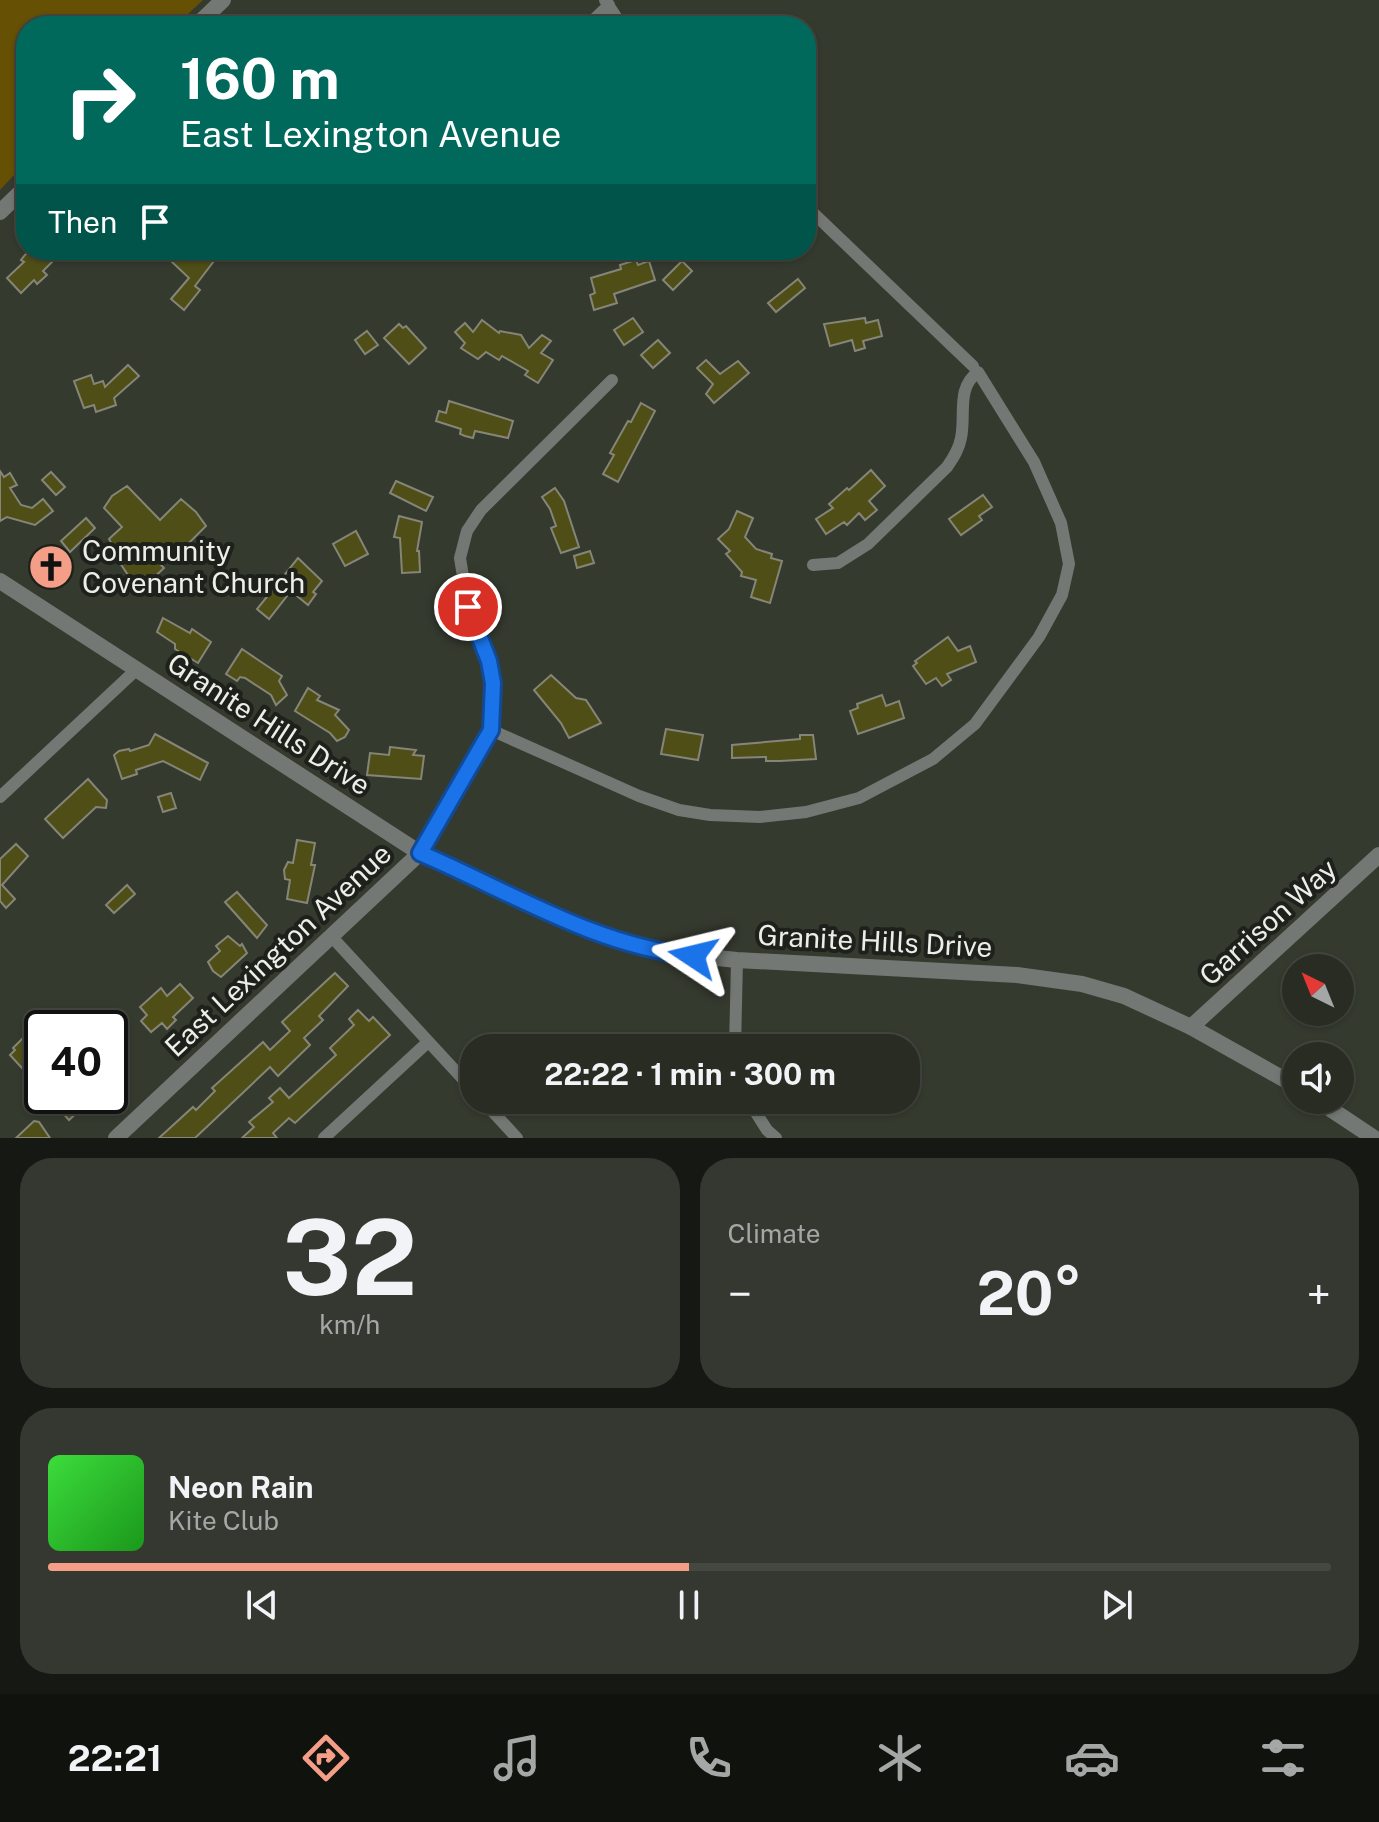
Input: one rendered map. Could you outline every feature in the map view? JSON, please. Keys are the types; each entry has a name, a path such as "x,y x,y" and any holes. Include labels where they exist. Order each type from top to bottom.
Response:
{"street":[{"path":"206,16 223,0"},
{"path":"0,212 16,197"},
{"path":"491,730 639,796 679,810 760,817 806,812 859,798 933,759 975,724 1039,637 1062,595 1069,564 1061,523 1034,462 976,369 816,216"},
{"path":"813,565 838,563 868,544 947,467 955,456 962,434 965,386 976,369"},
{"name":"East Lexington Avenue","path":"116,1138 420,853 491,730 493,683 489,661 468,607 460,558 467,531 502,488 612,380"},
{"name":"Granite Hills Drive","path":"0,581 420,853 579,927 630,944 677,954 1017,975 1069,982 1124,996 1191,1027 1282,1078"},
{"path":"0,797 137,669"},
{"name":"Garrison Way","path":"1191,1027 1379,855"},
{"path":"331,936 460,1076"},
{"path":"735,1034 737,960"},
{"path":"324,1138 428,1042"},
{"path":"495,1114 517,1138"},
{"path":"757,1114 776,1138"},
{"path":"1338,1114 1374,1138"}],"shaded area":[{"path":"0,0 203,0 186,16 16,16 16,173 0,190"}],"building":[{"path":"21,260 54,260 43,271 47,275 37,284 34,280 21,293 7,278 24,262"},
{"path":"636,260 638,265 649,261 655,280 614,294 617,303 594,310 590,295 595,293 591,278 621,269 620,265"},
{"path":"214,261 195,286 200,290 184,310 171,299 189,278 172,262"},
{"path":"682,261 692,271 673,290 663,280"},
{"path":"798,279 805,288 776,312 768,303"},
{"path":"633,318 643,332 624,345 614,330"},
{"path":"865,318 866,323 878,320 882,336 863,341 865,348 855,351 852,340 830,346 824,324"},
{"path":"482,320 499,333 521,335 529,348 542,335 551,341 541,353 553,360 538,383 525,375 528,371 502,356 499,360 486,352 478,359 461,348 465,343 455,332 465,323 473,332"},
{"path":"399,324 403,328 406,326 426,348 409,364 384,338"},
{"path":"367,331 378,345 365,354 355,340"},
{"path":"658,340 670,353 653,368 641,355"},
{"path":"706,360 720,374 738,361 749,373 714,403 706,394 713,384 697,368"},
{"path":"128,365 139,376 114,398 116,405 96,412 94,405 84,408 74,381 91,375 94,384 103,381 105,387"},
{"path":"449,401 513,421 508,438 475,431 473,438 460,434 461,429 436,421 439,411 446,413"},
{"path":"641,403 655,411 618,482 603,474 614,455 610,453"},
{"path":"871,470 885,486 869,501 877,510 865,520 859,513 847,525 844,522 826,534 816,519 833,508 829,504"},
{"path":"0,471 4,477 10,473 17,485 10,488 21,505 32,508 43,499 53,511 35,525 7,517 0,521"},
{"path":"51,472 65,487 56,495 42,480"},
{"path":"396,481 433,497 426,511 390,493"},
{"path":"127,486 160,520 181,499 206,526 172,560 161,565 164,568 150,581 146,576 139,583 128,575 120,563 127,557 114,548 109,539 122,527 104,508 112,496"},
{"path":"555,488 564,501 579,547 561,553 551,528 556,526 542,497"},
{"path":"983,495 992,507 979,516 982,520 961,535 949,519"},
{"path":"737,511 753,518 745,537 756,549 782,561 770,603 751,597 756,580 741,576 742,572 726,554 730,551 718,539 729,529"},
{"path":"399,516 422,522 417,551 420,572 402,573 400,538 394,537"},
{"path":"86,518 95,528 70,552 61,541"},
{"path":"356,531 368,554 345,566 333,544"},
{"path":"590,551 594,563 577,568 574,556"},
{"path":"298,558 322,581 313,592 316,594 308,605 291,591 269,619 257,609"},
{"path":"163,618 190,633 192,629 211,642 198,663 175,649 175,644 157,632"},
{"path":"948,637 958,651 970,646 976,662 947,674 951,680 942,686 936,678 926,684 913,666 917,663 915,661"},
{"path":"242,649 282,676 279,681 287,695 276,705 271,695 245,678 240,677 237,681 226,674"},
{"path":"551,675 576,698 586,700 601,723 569,738 534,690"},
{"path":"308,688 320,696 317,700 339,710 335,715 349,730 345,737 337,741 330,733 295,711"},
{"path":"882,695 886,706 899,701 904,718 858,734 850,711 858,708 857,704"},
{"path":"666,729 703,735 698,760 661,754"},
{"path":"155,734 208,763 200,780 163,761 136,770 137,774 122,779 114,755 119,751 149,745"},
{"path":"800,735 813,735 816,759 766,761 766,757 732,758 732,745 800,739"},
{"path":"390,747 416,750 413,755 424,756 421,779 367,775 370,753 389,755"},
{"path":"88,779 107,800 106,808 96,807 63,838 45,819"},
{"path":"171,793 176,808 163,812 158,797"},
{"path":"297,840 315,843 311,865 315,865 307,903 287,899 290,880 285,879 284,870 288,862 293,863"},
{"path":"16,844 28,856 2,885 15,899 6,908 0,901 0,859"},
{"path":"127,885 135,894 114,913 106,905"},
{"path":"237,892 267,925 257,938 225,902"},
{"path":"228,936 240,946 242,944 247,953 221,977 208,962 220,951 216,946"},
{"path":"335,973 348,986 319,1016 323,1020 304,1038 310,1045 278,1076 270,1067 195,1138 159,1138 193,1107 196,1110 215,1091 212,1088 263,1042 270,1050 290,1031 282,1022"},
{"path":"180,984 193,998 173,1017 176,1020 167,1029 162,1023 151,1032 141,1021 147,1015 140,1007 161,988 167,996"},
{"path":"358,1010 369,1021 373,1017 390,1035 295,1123 289,1118 273,1133 277,1138 242,1138 254,1127 249,1122 273,1102 269,1098 280,1088 289,1098 336,1055 330,1048 354,1025 349,1019"},
{"path":"23,1038 24,1070 10,1055 15,1050 13,1048"},
{"path":"34,1121 39,1122 50,1138 16,1138"}],"place":[{"name":"Community Covenant Church","path":"51,567"}],"route":[{"path":"468,607 489,661 493,683 491,730 420,853 579,927 630,944 693,956"}]}
